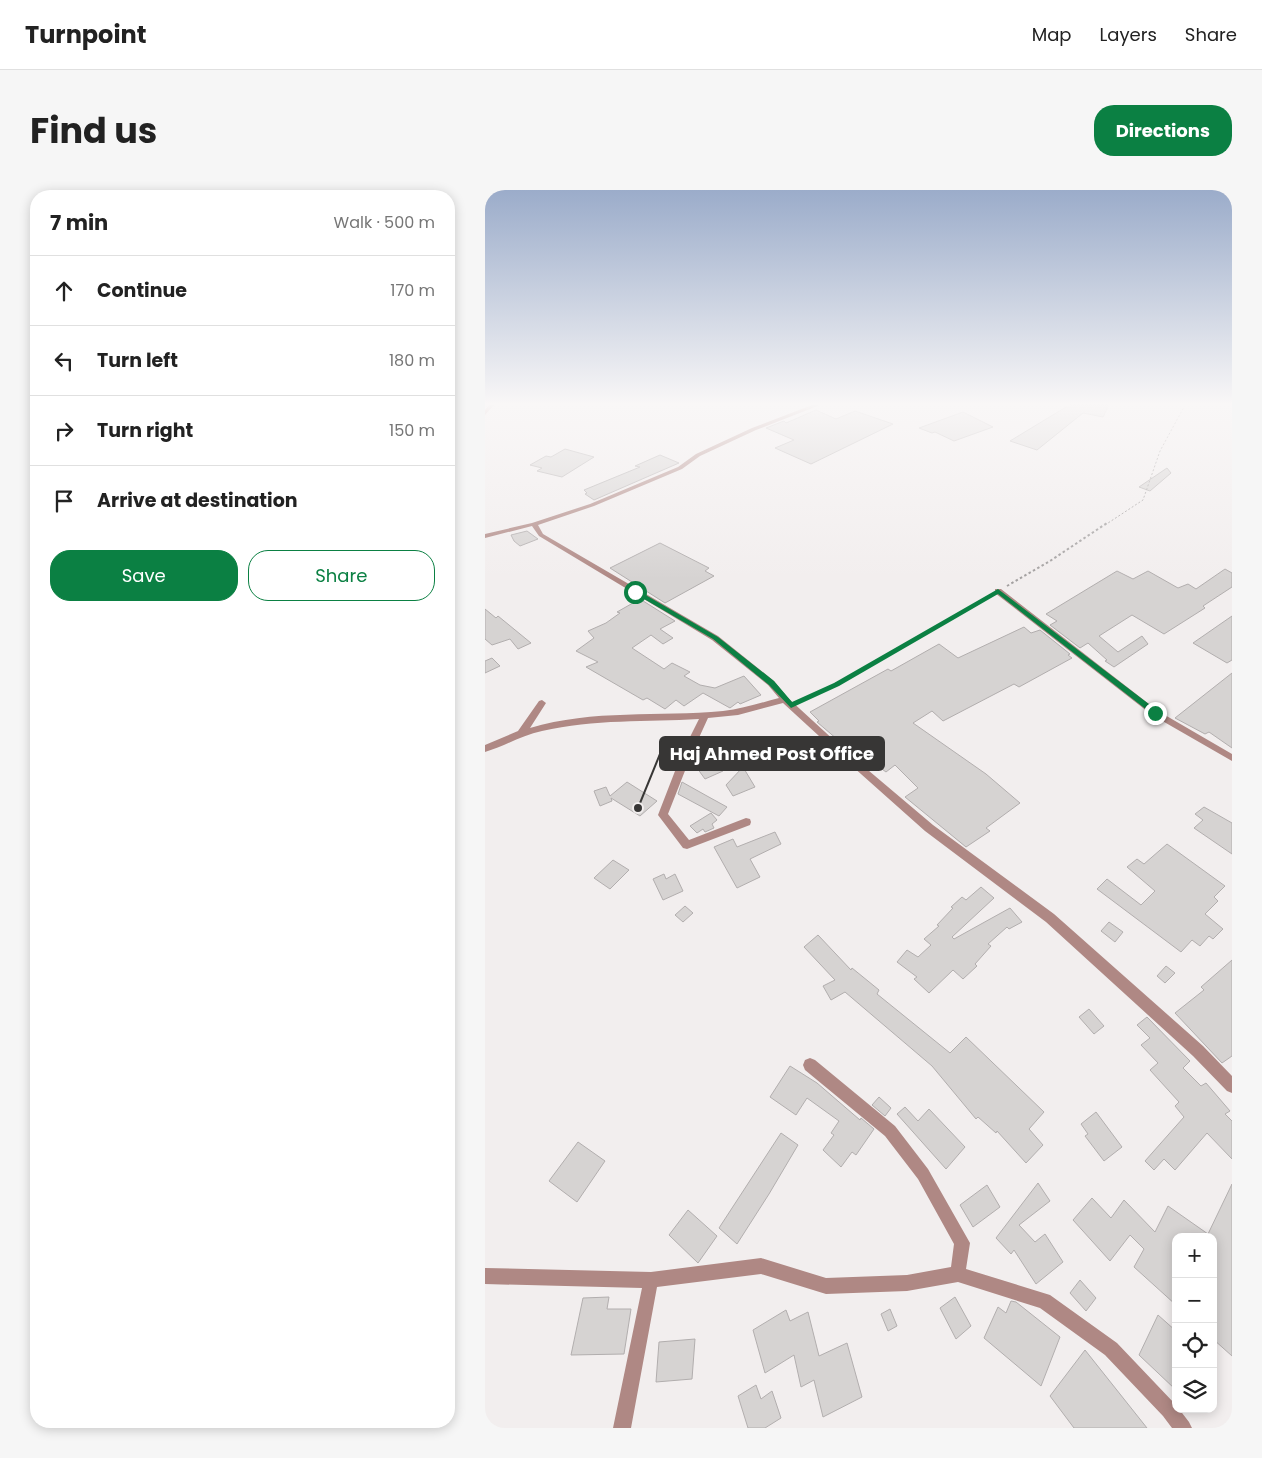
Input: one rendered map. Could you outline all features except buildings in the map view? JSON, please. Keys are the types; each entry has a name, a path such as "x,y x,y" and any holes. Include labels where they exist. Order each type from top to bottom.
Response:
{"street":[{"path":"485,536 533,524 593,505 637,488 687,463"},
{"path":"533,524 541,535 715,638 771,683 788,702 846,756 929,828 1050,918 1198,1051 1232,1086"},
{"path":"998,591 1155,713 1232,758"},
{"path":"485,748 505,737 579,720 705,715 788,702"},
{"path":"522,733 542,703"},
{"path":"705,715 687,753 663,815 687,845 746,822"},
{"path":"809,1065 890,1131 923,1174 962,1243 958,1274"},
{"path":"485,1276 651,1280 761,1266 826,1286 907,1283 958,1274 1044,1301 1111,1349 1169,1410 1183,1428"},
{"path":"622,1428 651,1280"}],"path":[{"path":"788,702 836,685 1050,561 1143,500 1145,489 1156,463"}],"place":[{"name":"Haj Ahmed Post Office","path":"638,808"}],"route":[{"path":"635,592 715,638 771,683 791,705 836,685 998,591 1155,713"}]}
